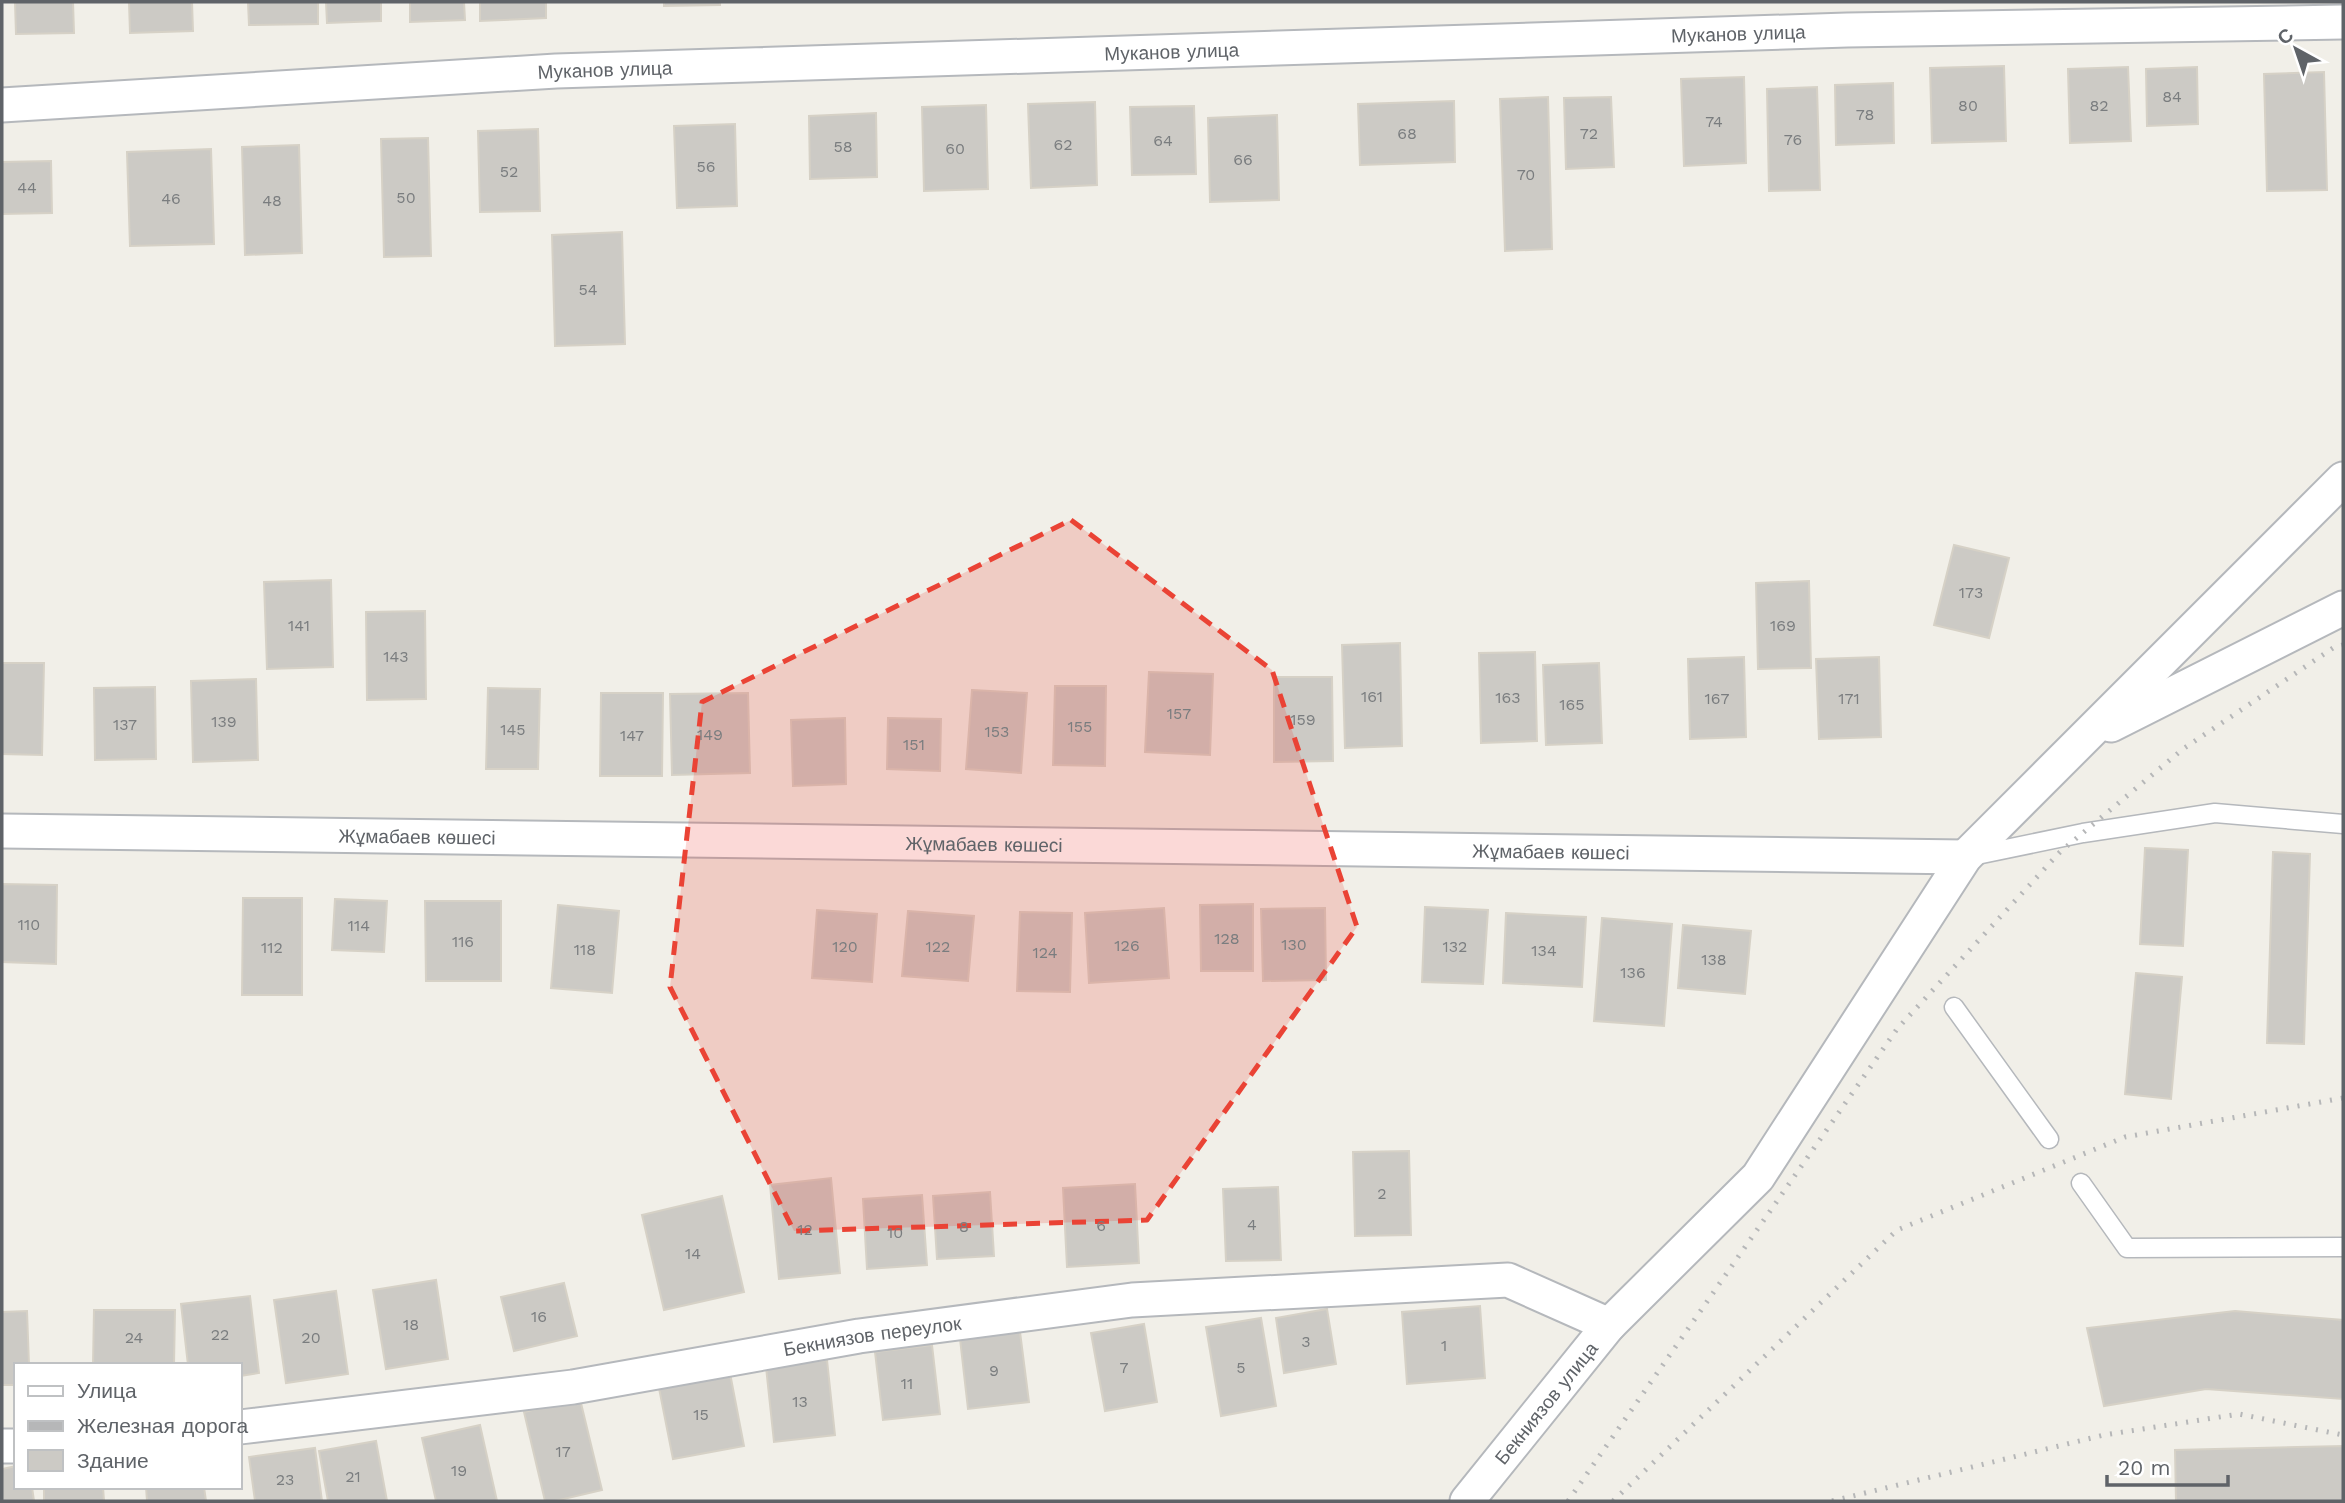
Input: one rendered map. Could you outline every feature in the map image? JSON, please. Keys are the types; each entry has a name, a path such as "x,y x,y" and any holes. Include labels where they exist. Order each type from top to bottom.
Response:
{"street":[{"name":"Муканов улица","path":"2,105 556,71 1847,30 2343,22"},
{"path":"1609,1325 1758,1177 1916,953 1965,857 2343,479"},
{"path":"2083,738 2343,608"},
{"name":"Жұмабаев көшесі","path":"2,831 1965,857"},
{"name":"Бекниязов улица","path":"1467,1501 1609,1325 1508,1280"},
{"name":"Бекниязов переулок","path":"242,1427 573,1387 859,1336 1132,1300 1508,1280"}],"lane":[{"path":"1965,857 2083,833 2215,813 2343,824"},
{"path":"1954,1007 2049,1139"},
{"path":"2081,1183 2127,1248 2343,1247"}],"highlighted area":[{"path":"1071,520 1272,670 1357,927 1147,1220 794,1231 670,987 702,702"}],"building":[{"path":"15,2 73,2 74,33 16,34"},
{"path":"129,2 192,2 193,31 130,33"},
{"path":"248,2 318,2 318,24 249,25"},
{"path":"326,2 381,2 381,21 327,23"},
{"path":"410,2 464,2 465,20 410,22"},
{"path":"480,2 546,2 546,18 480,21"},
{"path":"664,2 720,2 720,5 664,6"},
{"path":"2004,66 2006,141 1932,143 1930,68"},
{"path":"2128,67 2131,141 2070,143 2068,69"},
{"path":"2197,67 2198,124 2147,126 2146,69"},
{"path":"2324,72 2327,190 2267,191 2264,74"},
{"path":"1744,77 1746,163 1684,166 1681,79"},
{"path":"1893,83 1894,143 1836,145 1835,85"},
{"path":"1817,87 1820,190 1769,191 1767,89"},
{"path":"1548,97 1552,249 1505,251 1500,99"},
{"path":"1611,97 1614,167 1566,169 1564,98"},
{"path":"1454,101 1455,162 1360,165 1358,104"},
{"path":"1095,102 1097,185 1031,188 1028,104"},
{"path":"986,105 988,189 924,191 922,107"},
{"path":"1194,106 1196,174 1132,175 1130,107"},
{"path":"876,113 877,177 810,179 809,116"},
{"path":"1277,115 1279,200 1210,202 1208,118"},
{"path":"735,124 737,206 677,208 674,126"},
{"path":"538,129 540,211 480,212 478,131"},
{"path":"428,138 431,256 384,257 381,139"},
{"path":"299,145 302,253 245,255 242,147"},
{"path":"211,149 214,244 130,246 127,152"},
{"path":"51,161 52,213 2,214 2,162"},
{"path":"622,232 625,344 555,346 552,235"},
{"path":"1954,545 2009,558 1989,638 1934,625"},
{"path":"331,580 333,667 267,669 264,582"},
{"path":"1809,581 1811,668 1758,669 1756,583"},
{"path":"425,611 426,699 367,700 366,612"},
{"path":"1400,643 1402,746 1345,748 1342,645"},
{"path":"1535,652 1537,741 1481,743 1479,653"},
{"path":"1744,657 1746,737 1690,739 1688,659"},
{"path":"1879,657 1881,737 1819,739 1816,659"},
{"path":"2,663 44,663 42,755 2,754"},
{"path":"1599,663 1602,743 1546,745 1543,665"},
{"path":"1149,672 1213,674 1210,755 1145,752"},
{"path":"1274,677 1332,677 1333,761 1274,762"},
{"path":"256,679 258,760 193,762 191,681"},
{"path":"1055,686 1106,686 1105,766 1053,765"},
{"path":"155,687 156,759 95,760 94,688"},
{"path":"488,688 540,689 538,769 486,769"},
{"path":"972,690 1027,693 1021,773 966,769"},
{"path":"601,693 663,693 662,776 600,776"},
{"path":"748,693 750,773 672,775 670,694"},
{"path":"845,718 846,784 793,786 791,720"},
{"path":"888,718 941,719 940,771 887,769"},
{"path":"2145,848 2188,850 2183,946 2140,944"},
{"path":"2273,852 2310,854 2304,1044 2267,1043"},
{"path":"2,884 57,885 56,964 2,962"},
{"path":"243,898 302,898 302,995 242,995"},
{"path":"335,899 387,901 384,952 332,950"},
{"path":"425,901 501,901 501,981 426,981"},
{"path":"1253,904 1253,971 1201,971 1200,905"},
{"path":"558,905 619,911 612,993 551,988"},
{"path":"1425,907 1488,910 1483,984 1422,982"},
{"path":"1164,908 1169,978 1089,983 1085,913"},
{"path":"1325,908 1326,980 1263,981 1261,909"},
{"path":"817,910 877,914 872,982 812,978"},
{"path":"908,911 974,916 968,981 902,976"},
{"path":"1020,912 1072,913 1070,992 1017,991"},
{"path":"1506,913 1586,917 1582,987 1503,983"},
{"path":"1602,918 1672,924 1664,1026 1594,1021"},
{"path":"1683,925 1751,931 1745,994 1678,988"},
{"path":"2136,973 2182,977 2171,1099 2125,1094"},
{"path":"1409,1151 1411,1235 1355,1236 1353,1152"},
{"path":"831,1178 840,1273 779,1279 770,1185"},
{"path":"1135,1184 1139,1263 1067,1267 1063,1188"},
{"path":"1278,1187 1281,1260 1226,1261 1223,1189"},
{"path":"990,1192 994,1256 937,1259 933,1196"},
{"path":"922,1195 927,1265 867,1269 863,1199"},
{"path":"722,1196 744,1292 664,1310 642,1215"},
{"path":"436,1280 448,1359 386,1369 373,1290"},
{"path":"564,1283 577,1336 514,1351 501,1297"},
{"path":"336,1291 348,1374 286,1383 274,1300"},
{"path":"250,1296 259,1373 242,1376 242,1363 188,1363 181,1304"},
{"path":"1480,1306 1485,1378 1407,1384 1402,1312"},
{"path":"1327,1309 1336,1364 1284,1373 1276,1318"},
{"path":"94,1310 175,1310 174,1363 93,1363"},
{"path":"27,1311 29,1363 14,1363 14,1385 2,1385 2,1312"},
{"path":"2235,1311 2343,1320 2343,1399 2206,1389 2104,1406 2087,1328"},
{"path":"1261,1318 1276,1406 1221,1416 1206,1327"},
{"path":"1144,1324 1157,1402 1105,1411 1091,1333"},
{"path":"1020,1332 1029,1402 968,1409 960,1339"},
{"path":"932,1345 940,1414 883,1420 875,1352"},
{"path":"827,1360 835,1435 774,1442 766,1367"},
{"path":"729,1368 744,1446 673,1459 658,1383"},
{"path":"580,1399 602,1490 545,1501 524,1412"},
{"path":"480,1425 497,1501 436,1501 422,1438"},
{"path":"376,1441 387,1501 328,1501 319,1451"},
{"path":"2343,1446 2343,1501 2176,1501 2175,1450"},
{"path":"315,1448 322,1501 255,1501 249,1457"},
{"path":"14,1466 14,1489 32,1489 34,1501 2,1501 2,1469"},
{"path":"44,1489 103,1489 104,1501 44,1501"},
{"path":"146,1489 204,1489 206,1501 147,1501"}],"railway":[{"path":"1568,1501 1897,1029 2060,852 2183,749 2333,648 2343,645"},
{"path":"1613,1501 1897,1230 2125,1137 2343,1098"},
{"path":"1832,1501 2104,1435 2239,1414 2343,1435"}]}
